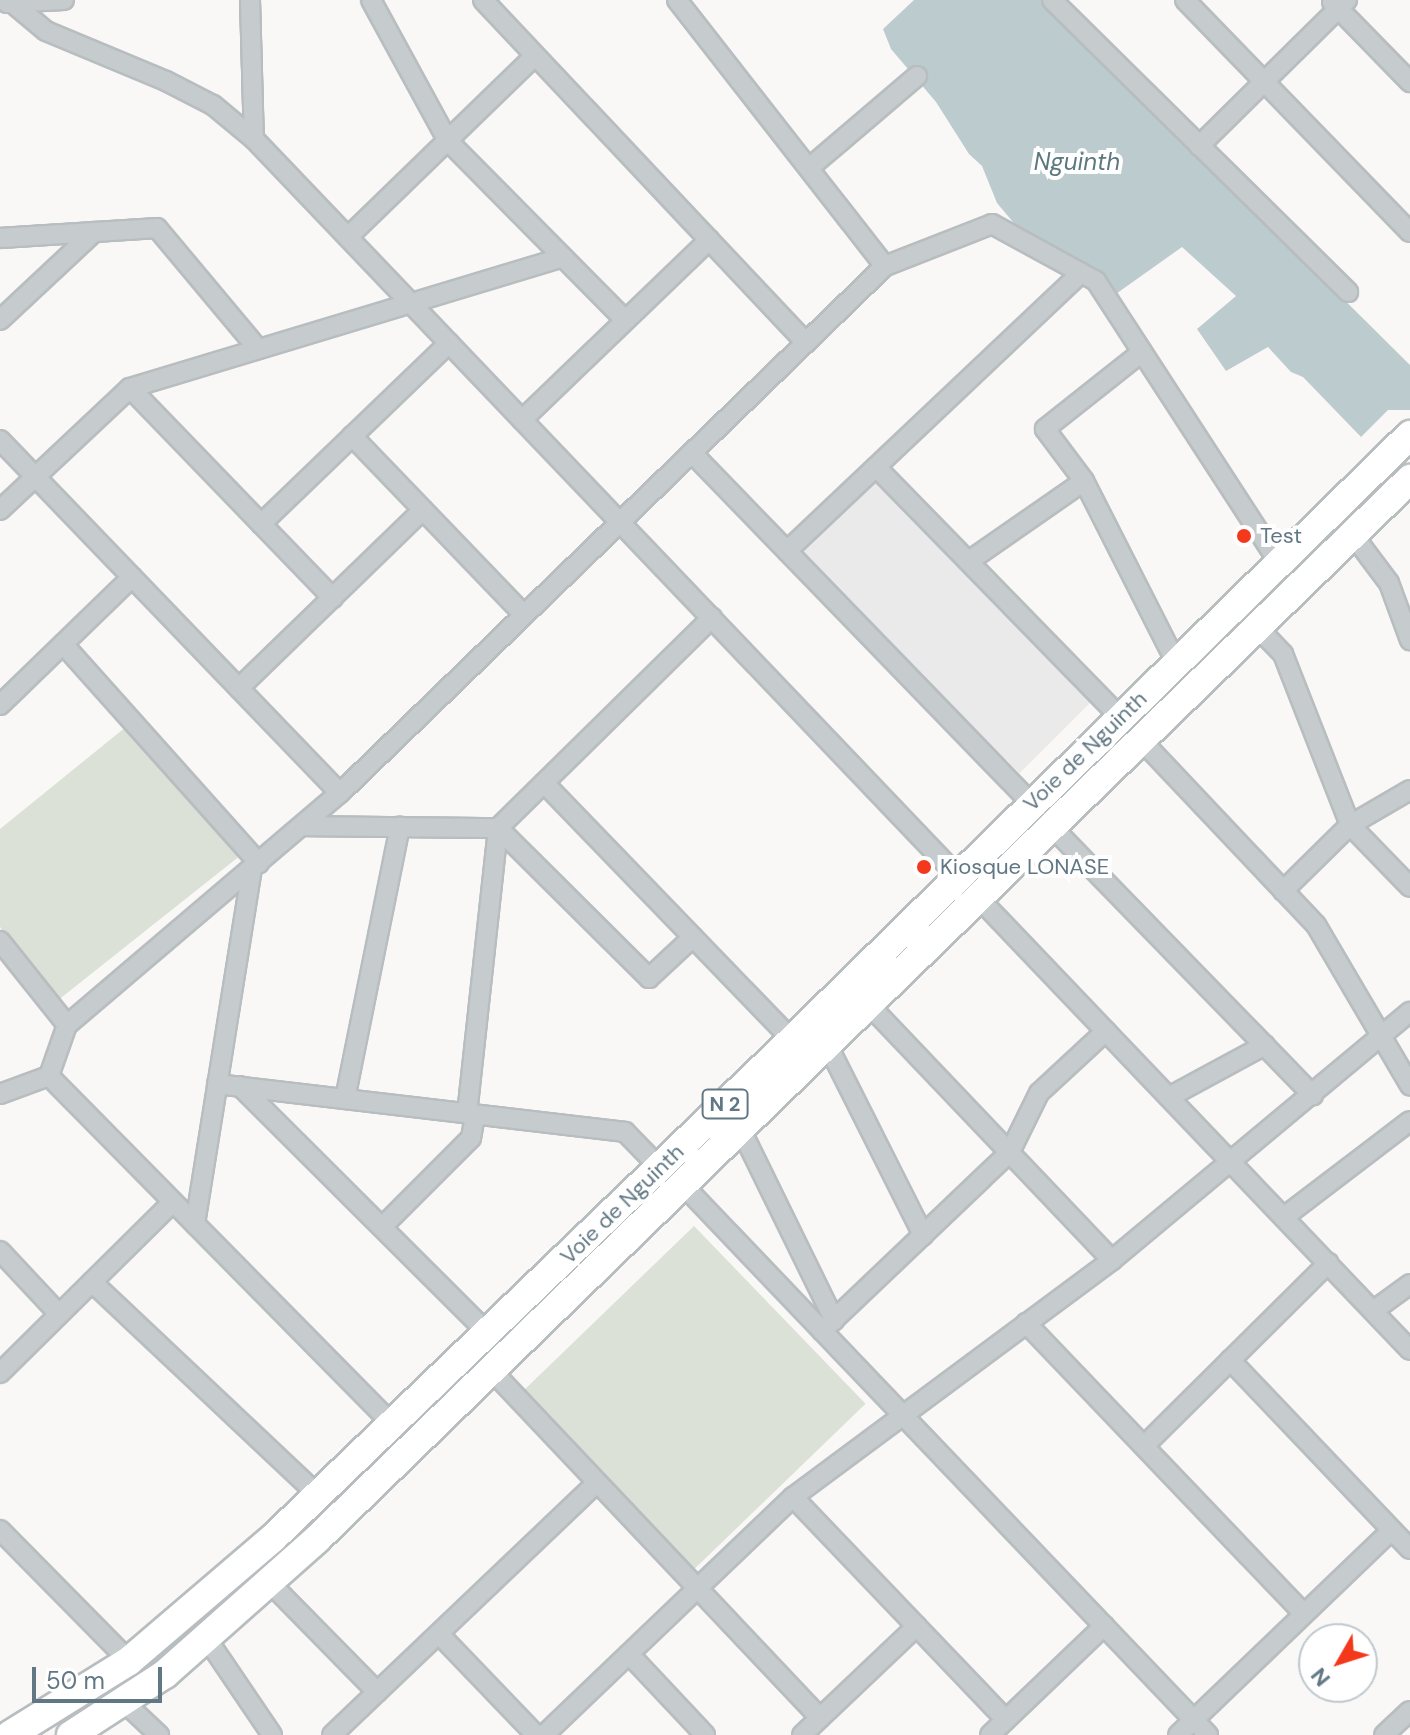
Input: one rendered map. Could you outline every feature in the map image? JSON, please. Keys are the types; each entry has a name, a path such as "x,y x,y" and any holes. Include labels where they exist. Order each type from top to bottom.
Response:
{"highway":[{"name":"Voie de Nguinth","path":"10,1735 129,1661 217,1589 393,1425 792,1040 957,875 1410,435"},
{"name":"Voie de Nguinth","path":"78,1730 125,1703 207,1639 270,1583 493,1372 1410,479"},
{"path":"70,1698 78,1730"}],"street":[{"path":"6,2 64,0"},
{"path":"250,0 254,139"},
{"path":"371,0 448,141 625,320"},
{"path":"483,0 806,343"},
{"path":"677,0 885,266"},
{"path":"1052,0 1348,292"},
{"path":"1185,0 1410,232"},
{"path":"6,2 46,31 166,81 213,105 254,139 1410,1350"},
{"path":"1199,146 1264,83 1338,3 1410,82"},
{"path":"348,237 535,56"},
{"path":"809,168 917,76"},
{"path":"49,1076 67,1025 340,793 885,266 992,224 1096,281 1279,563"},
{"path":"0,238 157,228 258,349"},
{"path":"0,320 94,232"},
{"path":"522,420 709,240"},
{"path":"0,510 130,388 413,305 563,257"},
{"path":"787,551 1081,273"},
{"path":"261,524 449,343"},
{"path":"1142,352 1045,429 1084,481 1176,662"},
{"path":"130,388 333,598"},
{"path":"352,436 524,615"},
{"path":"0,440 340,793"},
{"path":"692,453 1032,804"},
{"path":"876,467 1120,717"},
{"path":"969,561 1084,481"},
{"path":"239,688 423,510"},
{"path":"1353,535 1389,583 1410,640"},
{"path":"0,705 132,577"},
{"path":"382,1227 471,1138 498,828 712,618"},
{"path":"1258,628 1283,654 1350,825 1410,887"},
{"path":"63,644 255,865"},
{"path":"1142,741 1316,925 1410,1085"},
{"path":"544,783 792,1040"},
{"path":"1283,891 1350,825 1410,790"},
{"path":"302,826 498,828 649,978 693,937"},
{"path":"345,1099 400,827"},
{"path":"1053,828 1313,1095"},
{"path":"195,1224 255,865"},
{"path":"0,941 67,1025"},
{"path":"870,1006 1112,1260"},
{"path":"544,1735 793,1497 1112,1260 1410,1012"},
{"path":"828,1326 1010,1152 1039,1093 1106,1031"},
{"path":"1169,1097 1265,1045"},
{"path":"828,1046 923,1235"},
{"path":"0,1094 49,1076"},
{"path":"49,1076 393,1425"},
{"path":"217,1084 625,1132 659,1167"},
{"path":"240,1086 488,1333"},
{"path":"1284,1217 1410,1121"},
{"path":"741,1130 828,1326"},
{"path":"684,1186 828,1326 903,1415 1208,1735"},
{"path":"0,1373 173,1202"},
{"path":"0,1251 59,1314"},
{"path":"1144,1446 1328,1263"},
{"path":"92,1282 318,1495"},
{"path":"1373,1311 1410,1284"},
{"path":"1026,1323 1304,1614"},
{"path":"1230,1360 1410,1549"},
{"path":"493,1372 820,1718"},
{"path":"332,1735 597,1483"},
{"path":"793,1497 1006,1720"},
{"path":"0,1530 129,1661"},
{"path":"1178,1735 1392,1530"},
{"path":"270,1583 377,1692"},
{"path":"802,1735 917,1626"},
{"path":"990,1735 1104,1626"},
{"path":"439,1634 536,1735"},
{"path":"207,1639 272,1735"},
{"path":"629,1654 705,1735"},
{"path":"125,1703 159,1735"},
{"path":"1384,1735 1409,1715"}],"shaded area":[{"path":"874,479 1094,699 1020,773 800,553"},
{"path":"127,726 241,855 57,1001 0,927 0,829"},
{"path":"694,1226 866,1404 694,1569 523,1391"}],"water":[{"name":"Nguinth","path":"914,0 1042,0 1410,365 1410,410 1388,410 1361,437 1303,377 1291,372 1268,347 1226,371 1197,329 1236,296 1182,247 1113,296 1024,235 997,203 982,166 969,154 936,102 891,49 883,29"}],"place":[{"name":"Test","path":"1244,536"},
{"name":"Kiosque LONASE","path":"924,867"}]}
